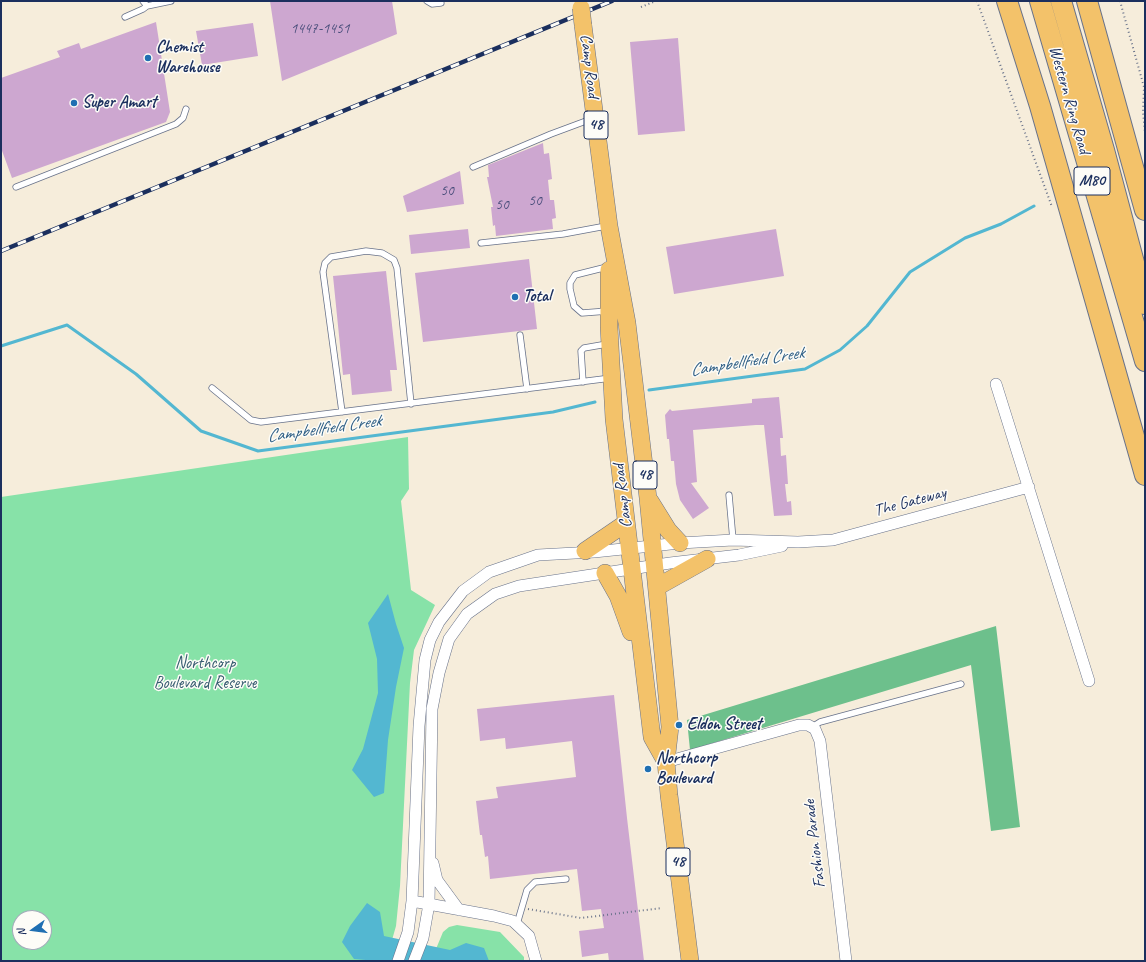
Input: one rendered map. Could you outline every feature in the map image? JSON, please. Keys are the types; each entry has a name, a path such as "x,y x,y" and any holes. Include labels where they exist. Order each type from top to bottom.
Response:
{"highway":[{"path":"1007,1 1040,106 1145,475"},
{"name":"Western Ring Road","path":"1040,1 1145,361"},
{"name":"Western Ring Road","path":"1061,1 1104,150 1145,304"},
{"path":"1087,1 1145,210"}],"main road":[{"name":"Camp Road","path":"581,4 608,226 627,322 648,498 670,727 666,762 690,961"},
{"name":"Camp Road","path":"608,226 611,378 614,419 652,737 666,762"},
{"path":"648,498 668,530 680,543"},
{"path":"585,551 626,523"},
{"path":"657,587 707,559"},
{"path":"605,573 623,607 643,670"}],"street":[{"path":"996,384 1089,681"},
{"name":"The Gateway","path":"655,566 739,555 798,542 844,537 1029,487"},
{"name":"The Gateway","path":"653,546 733,540 798,542"},
{"path":"398,961 408,932 412,901 421,689 430,640 439,622 463,591 489,572 503,566 538,555 653,546"},
{"path":"414,961 423,938 429,904 432,709 439,673 449,639 467,614 495,594 519,586 655,566"},
{"path":"666,762 799,725 812,727"},
{"name":"Fashion Parade","path":"812,727 819,735 820,741 846,961"},
{"path":"429,849 437,880 459,910"},
{"path":"412,901 494,916 513,921 529,936 536,961"}],"lane":[{"path":"124,17 143,9 146,3 171,1"},
{"path":"427,1 432,4 441,3"},
{"path":"16,186 176,124 183,118 186,110"},
{"path":"473,167 551,134 595,118"},
{"path":"481,244 563,234 608,226"},
{"path":"342,412 323,272 325,263 331,257 366,251 382,253 394,260 397,268 411,404"},
{"path":"609,266 575,275 570,283 574,306 582,313 609,310"},
{"path":"520,335 527,389"},
{"path":"583,382 581,351 584,348 610,344"},
{"path":"212,388 251,420 261,422 611,378"},
{"path":"729,495 733,540"},
{"path":"812,727 820,722 961,684"},
{"path":"418,760 430,761"},
{"path":"517,925 526,890 535,882 566,879"}],"path":[{"path":"641,7 656,1"},
{"path":"977,1 1052,207"},
{"path":"1120,1 1144,87 1143,120 1145,133"},
{"path":"521,908 536,909 581,918 662,908"}],"green space":[{"name":"Northcorp Boulevard Reserve","path":"408,437 409,489 401,501 411,590 435,605 414,650 410,683 400,886 396,926 386,961 1,961 1,497"},
{"path":"996,626 1020,827 991,831 971,665 690,750 687,720"},
{"path":"457,925 500,932 524,957 524,961 431,961 443,932 449,927"}],"water":[{"path":"388,594 404,648 388,740 384,793 374,797 352,770 363,749 378,693 377,659 368,623"},
{"path":"367,903 380,912 384,936 450,950 466,943 484,948 489,961 377,961 354,959 342,942 350,926"}],"building":[{"path":"270,1 392,1 397,34 282,81"},
{"path":"156,22 170,112 166,122 12,178 1,148 1,78 60,57 57,51 79,43 81,49"},
{"path":"253,23 258,56 202,65 196,31"},
{"path":"678,38 685,131 638,135 630,42"},
{"path":"543,143 544,154 549,153 552,179 548,180 550,200 554,200 556,218 552,219 553,229 496,236 495,225 493,226 491,207 493,207 487,177 489,177 488,165"},
{"path":"460,171 464,204 407,212 403,196"},
{"path":"468,229 470,248 411,254 409,235"},
{"path":"776,229 784,276 674,294 666,247"},
{"path":"529,259 537,329 423,342 415,273"},
{"path":"386,271 397,370 390,370 392,391 352,395 350,374 343,375 333,276"},
{"path":"779,397 783,438 780,438 781,456 786,455 788,484 785,484 787,502 791,501 792,515 774,516 764,425 756,425 693,430 697,482 691,483 709,508 693,519 680,500 676,484 674,461 671,461 669,439 667,439 665,415 670,409 672,411 752,403 752,399"},
{"path":"614,695 644,961 609,961 608,953 582,957 579,931 604,928 601,909 582,911 577,869 490,879 488,856 485,857 482,835 480,835 476,801 498,798 496,787 576,777 572,741 506,749 505,738 480,741 477,709"}],"waterway":[{"name":"Campbellfield Creek","path":"649,390 805,369 840,350 867,326 910,272 965,238 1001,224 1034,206"},
{"name":"Campbellfield Creek","path":"1,346 67,325 136,374 201,431 258,451 553,412 595,402"}],"railway":[{"path":"1,251 612,1"}],"place":[{"name":"Chemist Warehouse","path":"148,58"},
{"name":"Super Amart","path":"74,103"},
{"name":"Total","path":"515,297"},
{"name":"Eldon Street","path":"679,725"},
{"name":"Northcorp Boulevard","path":"648,769"}]}
